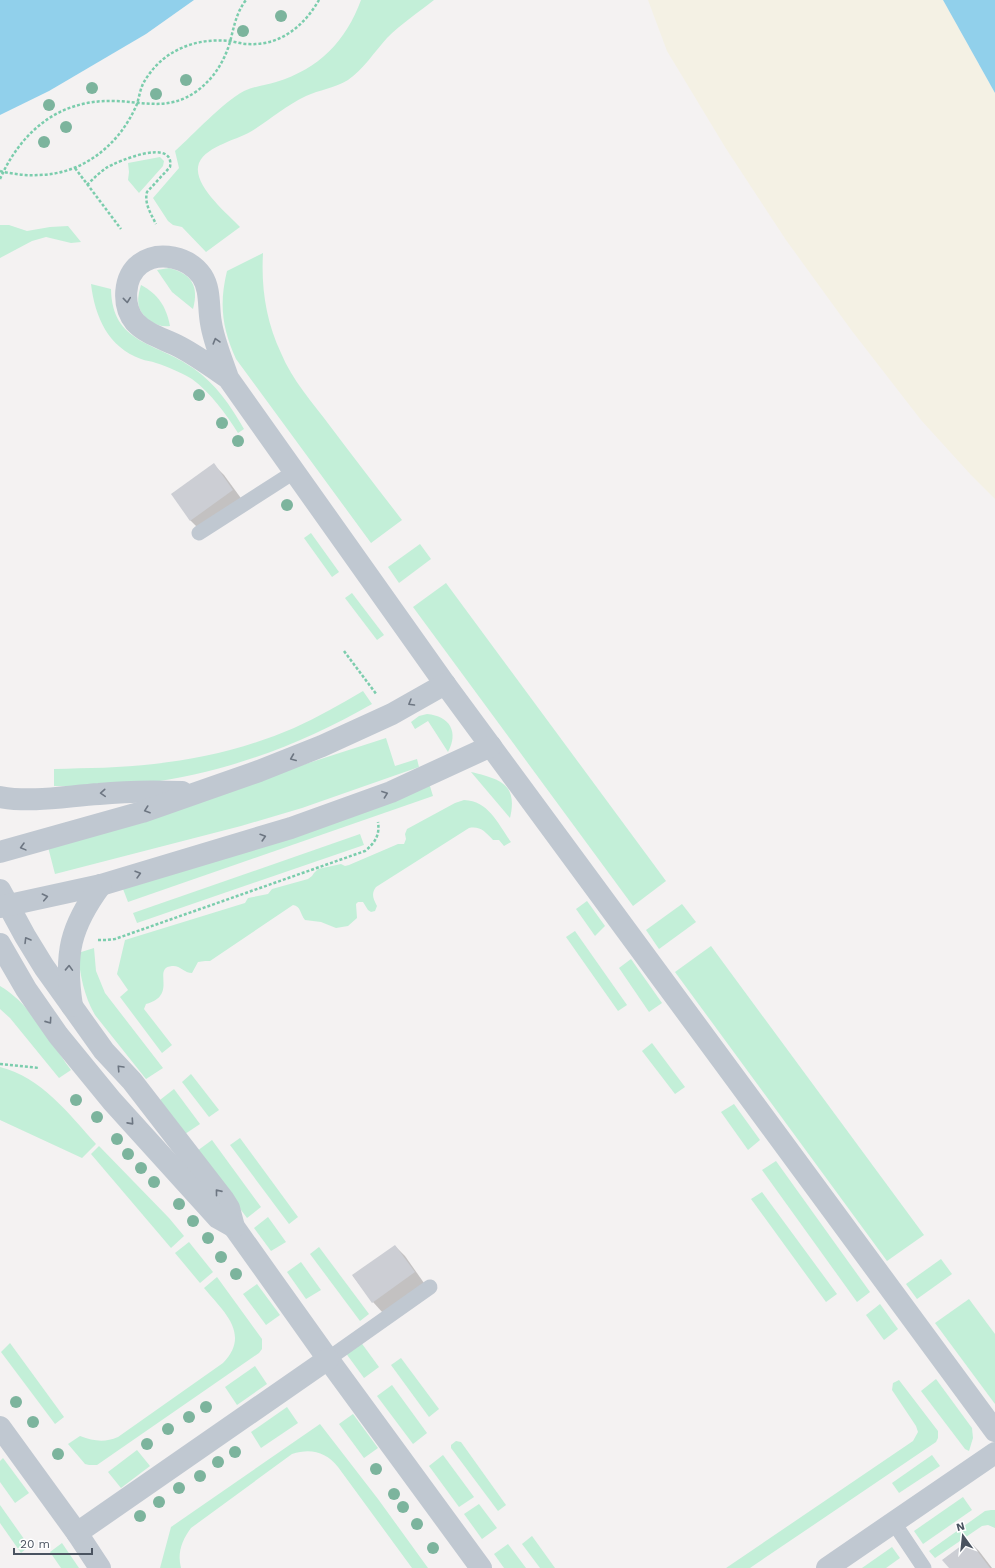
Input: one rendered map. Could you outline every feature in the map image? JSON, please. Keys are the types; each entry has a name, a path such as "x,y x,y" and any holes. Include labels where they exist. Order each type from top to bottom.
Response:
{"street":[{"path":"228,378 190,353 143,330 134,321 128,310 126,292 132,274 139,265 150,259 173,257 184,261 202,276 207,287 211,324 214,336 228,378 445,684 995,1431"},
{"path":"0,852 142,812 259,771 322,746 392,714 445,684"},
{"path":"481,1568 328,1359 234,1226 229,1208 224,1200 132,1081 104,1051 35,953 2,900 101,885 291,828 391,792 491,746"},
{"path":"0,797 30,799 151,791 198,793"},
{"path":"72,1007 68,981 69,955 74,932 86,906 101,885"},
{"path":"0,944 26,989 58,1035 112,1101 218,1218 234,1226"},
{"path":"0,977 26,989"},
{"path":"77,1533 328,1359"},
{"path":"0,1428 77,1533 100,1568"},
{"path":"828,1568 995,1452"}],"lane":[{"path":"199,533 294,472"},
{"path":"328,1359 430,1288"},
{"path":"894,1523 924,1568"}],"path":[{"path":"0,179 1,172 14,151 29,134 47,119 67,109 89,102 112,100 151,104 167,103 181,99 195,92 208,82 218,70 225,57 234,23 246,0"},
{"path":"1,172 40,176 75,168 95,157 113,142 127,124 144,84 155,67 171,53 189,44 210,40 248,44 266,43 284,37 299,27 311,14 319,0"},
{"path":"88,185 96,176 117,162 128,158 157,152 166,154 170,167 146,192 145,197 156,224"},
{"path":"75,168 121,229"},
{"path":"344,651 392,714"},
{"path":"74,932 100,940 114,939 358,854 365,851 376,840 378,833 378,819"},
{"path":"0,1064 39,1068"}],"green space":[{"path":"361,0 434,0 392,33 364,66 348,80 299,100 286,107 255,129 216,147 203,157 199,163 198,171 200,180 212,198 240,227 206,252 182,227 173,225 168,221 153,198 179,168 175,151 226,103 244,91 291,76 318,61 339,41 355,15"},
{"path":"160,157 164,161 163,166 139,193 128,180 128,163"},
{"path":"0,225 9,225 27,231 68,226 81,242 71,243 46,237 32,241 0,258"},
{"path":"263,253 264,292 268,317 276,341 291,373 303,391 402,520 371,543 236,359 231,348 223,316 223,294 227,271"},
{"path":"169,268 183,274 192,282 195,294 193,309 172,292 157,270"},
{"path":"91,284 111,289 113,307 119,321 128,331 138,339 179,359 201,374 228,404 244,429 238,433 218,404 192,379 165,366 141,359 120,347 112,339 100,319"},
{"path":"141,285 152,292 160,301 166,312 170,326 160,326 151,322 141,311 138,304 138,296"},
{"path":"311,533 339,572 332,577 304,538"},
{"path":"420,544 431,559 399,583 388,567"},
{"path":"446,583 666,881 633,906 413,607"},
{"path":"352,593 384,635 377,640 345,598"},
{"path":"363,691 372,704 345,719 291,744 234,764 206,772 146,783 54,786 54,769 117,767 172,762 226,751 260,741 294,728"},
{"path":"427,714 442,718 450,726 453,738 448,752 428,721 415,729 411,722 419,716"},
{"path":"386,738 395,766 417,759 419,767 302,808 241,826 55,874 48,847"},
{"path":"471,772 490,777 504,785 509,790 512,807 510,818"},
{"path":"429,783 433,796 128,902 123,889"},
{"path":"464,800 473,801 486,809 497,821 511,842 504,846 499,840 493,840 480,829 469,828 376,887 373,894 377,906 375,911 371,912 363,902 358,902 356,904 357,918 348,926 336,928 321,922 305,920 298,907 293,905 210,961 198,962 192,973 175,966 166,968 163,977 163,989 161,995 156,1000 146,1004 144,1009 172,1045 162,1053 120,997 128,990 117,974 125,940 245,903 248,898 268,894 272,889 308,879 318,869 341,864 345,866 349,865 398,844 404,844 407,829 455,803"},
{"path":"360,834 364,845 137,923 133,913"},
{"path":"587,901 605,926 595,936 576,909"},
{"path":"682,904 696,922 659,949 646,930"},
{"path":"575,931 627,1005 618,1011 566,937"},
{"path":"711,946 924,1235 887,1261 675,972"},
{"path":"94,948 96,971 105,993 163,1068 146,1079 95,1015 85,993 78,953"},
{"path":"631,959 662,1003 649,1012 619,968"},
{"path":"0,986 31,1013 71,1070 59,1078 10,1018 0,1009"},
{"path":"652,1043 685,1087 675,1094 642,1051"},
{"path":"0,1067 15,1072 41,1088 65,1109 96,1144 82,1158 0,1120"},
{"path":"191,1074 219,1110 209,1117 182,1082"},
{"path":"174,1089 200,1124 185,1134 160,1100"},
{"path":"734,1104 760,1140 748,1150 721,1112"},
{"path":"240,1138 298,1217 289,1224 230,1145"},
{"path":"212,1140 261,1207 247,1218 197,1151"},
{"path":"99,1146 169,1218 184,1236 171,1248 91,1154"},
{"path":"776,1161 870,1292 857,1302 762,1170"},
{"path":"762,1192 837,1294 826,1302 751,1199"},
{"path":"268,1217 286,1242 271,1251 254,1228"},
{"path":"189,1242 213,1272 200,1283 175,1253"},
{"path":"319,1247 369,1314 360,1321 310,1254"},
{"path":"941,1259 952,1274 917,1299 906,1284"},
{"path":"301,1262 321,1290 306,1299 287,1272"},
{"path":"217,1277 262,1339 262,1349 259,1353 97,1465 85,1464 68,1444 80,1436 99,1441 118,1437 223,1363 231,1352 235,1342 235,1333 232,1324 204,1288"},
{"path":"257,1284 280,1315 266,1325 243,1294"},
{"path":"969,1299 995,1334 995,1404 935,1323"},
{"path":"880,1304 898,1329 884,1340 866,1315"},
{"path":"360,1341 379,1367 364,1378 345,1352"},
{"path":"10,1343 64,1417 55,1424 1,1352"},
{"path":"401,1358 439,1409 429,1417 391,1365"},
{"path":"255,1366 267,1384 237,1405 225,1387"},
{"path":"936,1379 972,1428 973,1438 969,1451 965,1449 921,1391"},
{"path":"899,1380 938,1431 938,1438 936,1442 750,1568 726,1568 913,1441 918,1432 916,1426 892,1390 893,1383"},
{"path":"392,1385 427,1433 413,1444 377,1396"},
{"path":"287,1407 298,1423 261,1448 251,1432"},
{"path":"353,1414 378,1448 364,1458 339,1424"},
{"path":"320,1424 378,1499 428,1568 412,1568 338,1467 323,1455 306,1451 292,1454 191,1528 181,1547 181,1568 160,1568 171,1527"},
{"path":"456,1441 461,1442 506,1505 498,1511 451,1448 451,1445"},
{"path":"137,1450 150,1466 121,1488 108,1472"},
{"path":"443,1455 474,1497 459,1507 429,1466"},
{"path":"932,1455 940,1466 899,1493 892,1483"},
{"path":"3,1458 29,1493 15,1503 0,1482 0,1461"},
{"path":"963,1497 972,1510 923,1544 914,1531"},
{"path":"479,1504 497,1528 482,1539 464,1514"},
{"path":"0,1505 29,1546 21,1553 0,1523"},
{"path":"995,1510 995,1528 988,1525 982,1526 935,1558 929,1551 985,1511"},
{"path":"532,1536 555,1568 540,1568 522,1544"},
{"path":"62,1543 79,1568 61,1568 50,1552"},
{"path":"508,1544 526,1568 504,1568 494,1554"},
{"path":"892,1547 900,1558 886,1568 862,1568"}],"sand":[{"path":"648,0 943,0 995,93 995,499 921,420 852,331 786,240 725,147 667,51"}],"water":[{"path":"0,0 194,0 146,34 49,91 0,115"},
{"path":"943,0 995,0 995,93"}],"building":[{"path":"214,463 233,490 190,521 171,494"},
{"path":"395,1245 415,1272 372,1303 352,1275"},
{"path":"969,1540 990,1568 949,1568 942,1560"}]}
